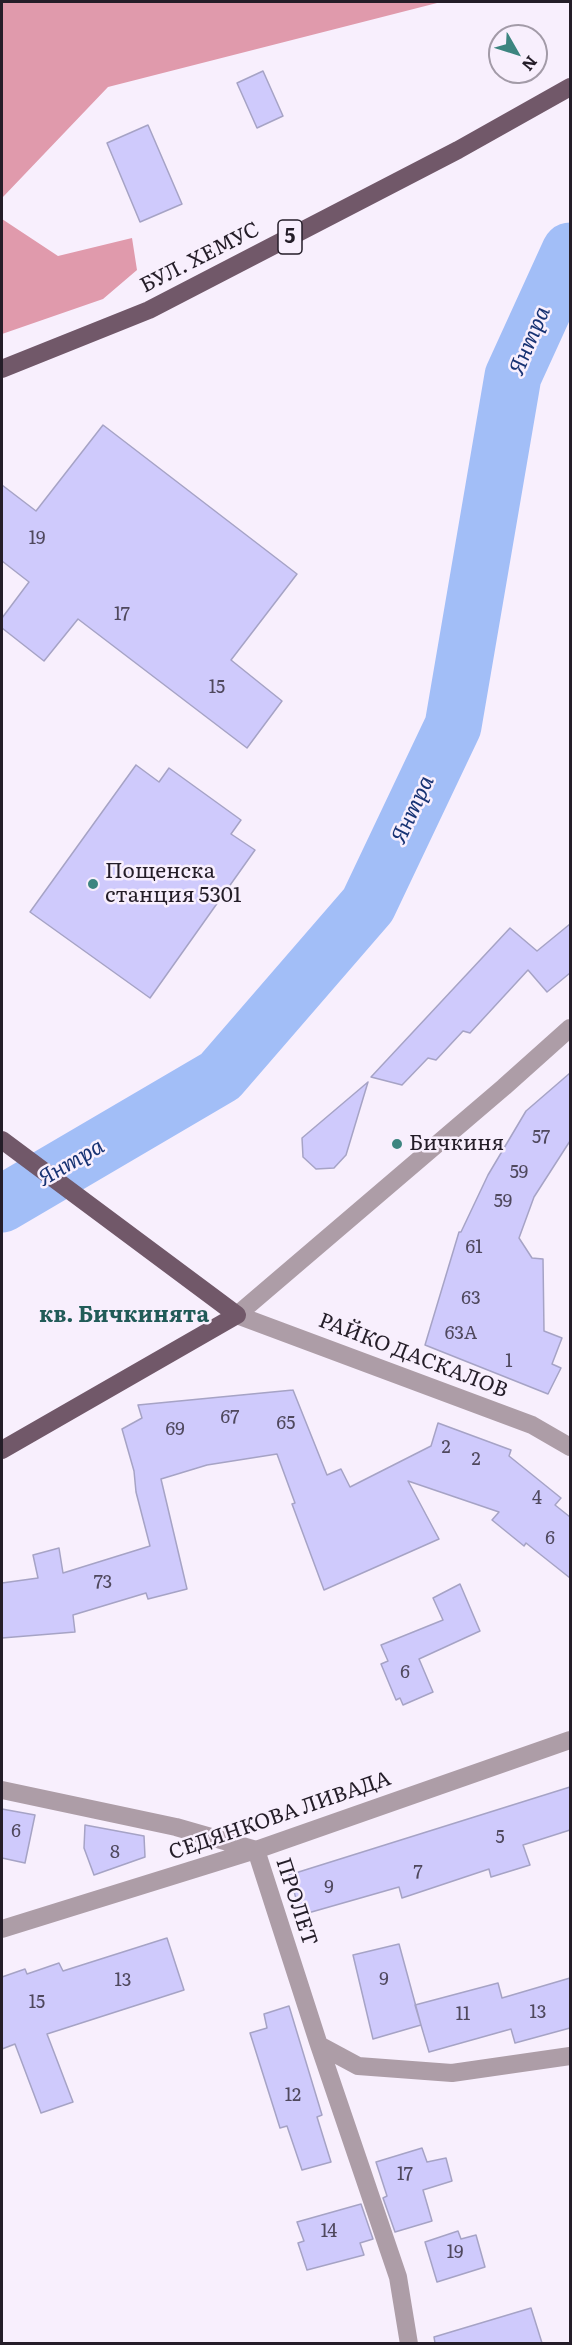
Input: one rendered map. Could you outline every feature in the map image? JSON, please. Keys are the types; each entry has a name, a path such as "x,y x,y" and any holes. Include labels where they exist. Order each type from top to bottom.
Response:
{"main road":[{"name":"БУЛ. ХЕМУС","path":"2,369 149,310 458,150 570,87"},
{"path":"2,1140 237,1315 2,1450"}],"street":[{"path":"237,1315 570,1028"},
{"name":"РАЙКО ДАСКАЛОВ","path":"237,1315 532,1425 570,1447"},
{"name":"СЕДЯНКОВА ЛИВАДА","path":"2,1929 256,1850 570,1740"},
{"name":"ПРОЛЕТ","path":"2,1790 176,1827 256,1850 398,2277 409,2343"},
{"path":"319,2045 358,2066 452,2073 570,2056"}],"shaded area":[{"path":"2,2 441,2 108,87 2,198"},
{"path":"2,219 58,256 132,238 137,270 103,299 2,334"}],"building":[{"path":"263,71 283,116 257,128 237,83"},
{"path":"148,125 182,204 140,222 107,143"},
{"path":"103,425 297,574 231,660 282,701 247,748 78,619 44,661 2,628 2,618 29,582 2,561 2,485 36,511"},
{"name":"Пощенска станция 5301","path":"136,765 159,782 169,768 241,820 231,834 255,850 150,998 30,912"},
{"path":"570,924 570,973 547,992 528,970 470,1033 463,1031 436,1060 428,1058 402,1085 371,1077 510,928 537,951"},
{"path":"570,1073 570,1141 534,1197 519,1238 532,1258 543,1259 544,1331 562,1338 552,1364 561,1368 548,1394 425,1345 459,1232 488,1175 526,1111"},
{"path":"368,1082 346,1155 334,1168 316,1169 303,1157 302,1138"},
{"path":"293,1390 327,1475 341,1469 350,1487 431,1446 438,1423 511,1450 509,1456 561,1498 555,1505 570,1517 570,1578 526,1543 524,1546 492,1520 499,1512 408,1481 439,1539 324,1590 292,1504 295,1503 277,1454 207,1465 161,1479 187,1589 148,1599 146,1593 73,1615 75,1632 2,1638 2,1583 38,1578 33,1555 59,1548 63,1573 150,1546 136,1492 134,1471 122,1429 142,1418 138,1405"},
{"path":"460,1584 480,1631 419,1659 433,1692 403,1705 400,1698 396,1700 381,1664 388,1661 381,1645 443,1620 433,1598"},
{"path":"570,1787 570,1830 523,1845 530,1865 491,1877 489,1869 402,1898 399,1887 301,1915 289,1875"},
{"path":"2,1809 35,1815 25,1863 2,1858"},
{"path":"85,1825 144,1836 145,1857 94,1875 84,1848"},
{"path":"167,1938 184,1990 47,2034 73,2102 41,2113 15,2044 2,2049 2,1977 25,1969 27,1974 59,1963 63,1971"},
{"path":"399,1944 421,2025 373,2039 353,1955"},
{"path":"570,1978 570,2028 515,2043 511,2029 429,2052 415,2005 498,1983 502,1998"},
{"path":"289,2006 322,2115 317,2117 331,2162 302,2170 287,2126 280,2128 250,2033 267,2028 264,2014"},
{"path":"422,2148 427,2162 446,2158 452,2181 423,2190 432,2221 395,2232 383,2198 387,2196 376,2162"},
{"path":"361,2204 373,2239 360,2243 364,2255 307,2270 298,2243 304,2241 297,2222"},
{"path":"458,2231 461,2239 476,2235 485,2267 437,2282 425,2242"},
{"path":"531,2308 542,2343 435,2343 434,2337"}],"waterway":[{"name":"Янтра","path":"2,1204 220,1076 368,905 453,726 513,376 570,251"}],"place":[{"name":"Пощенска станция 5301","path":"93,884"},
{"name":"Бичкиня","path":"397,1144"}],"district":[{"name":"кв. Бичкинята","path":"124,1316"}]}
